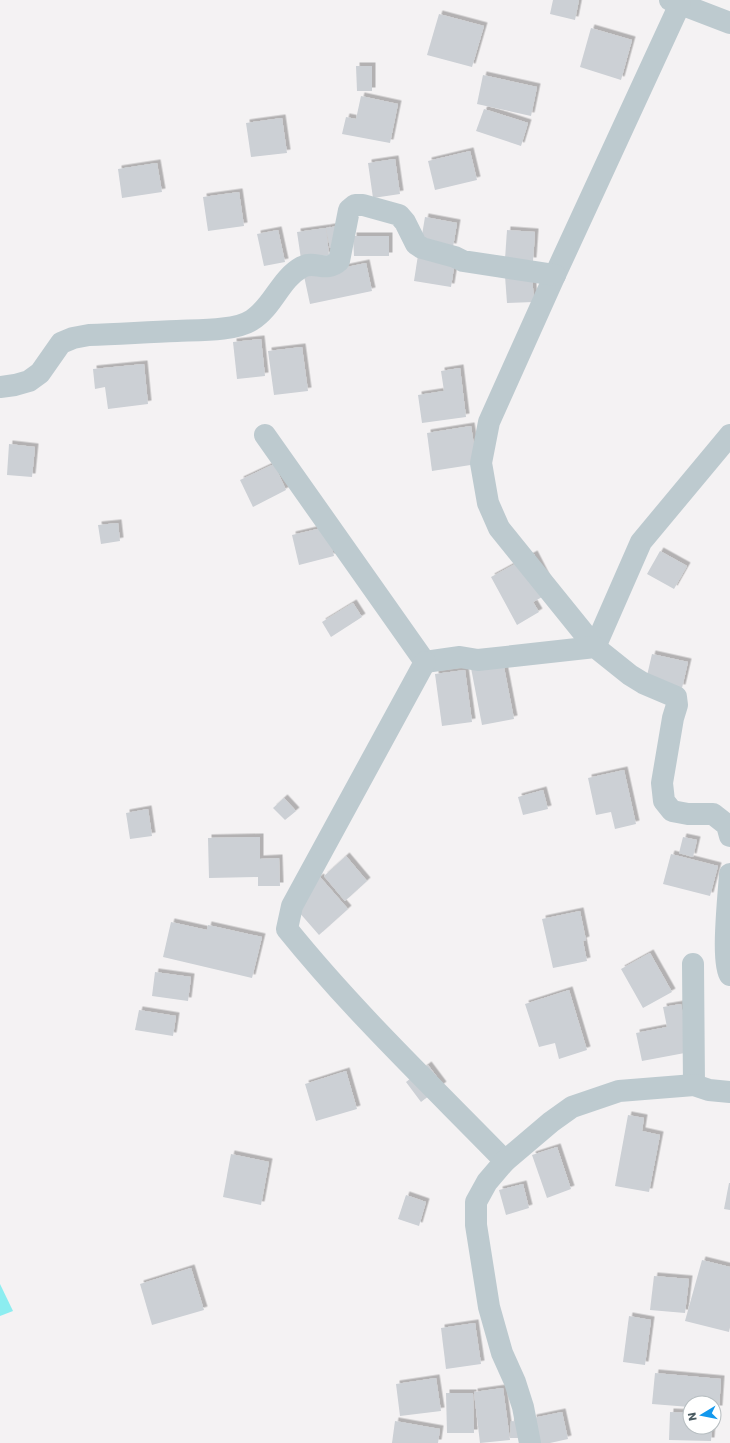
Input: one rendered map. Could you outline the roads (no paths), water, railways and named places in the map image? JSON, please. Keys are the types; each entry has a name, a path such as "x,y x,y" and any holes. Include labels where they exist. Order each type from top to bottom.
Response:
{"street":[{"path":"730,23 675,2 489,422 481,463 488,503 499,528 595,647 630,675 643,683 676,697 677,705 673,718 662,783 664,801 672,811 713,814 727,825 730,836"},
{"path":"0,387 29,381 40,373 61,343 73,338 89,335 226,328 251,321 264,311 292,274 303,266 334,266 339,260 349,210 355,205 363,205 399,215 416,244 422,248 455,257 462,261 555,275"},
{"path":"265,435 425,662"},
{"path":"595,647 641,542 730,435"},
{"path":"425,662 460,657 478,660 595,647"},
{"path":"425,662 292,906 287,930 315,964 349,1001 505,1162"},
{"path":"730,874 726,962 728,973 730,975"},
{"path":"693,964 694,1086"},
{"path":"530,1443 523,1407 515,1382 502,1353 489,1307 476,1225 476,1202 487,1182 505,1162 551,1122 572,1107 619,1091 694,1086 708,1090 730,1092"}],"water":[{"path":"0,1284 13,1311 0,1316"}]}
